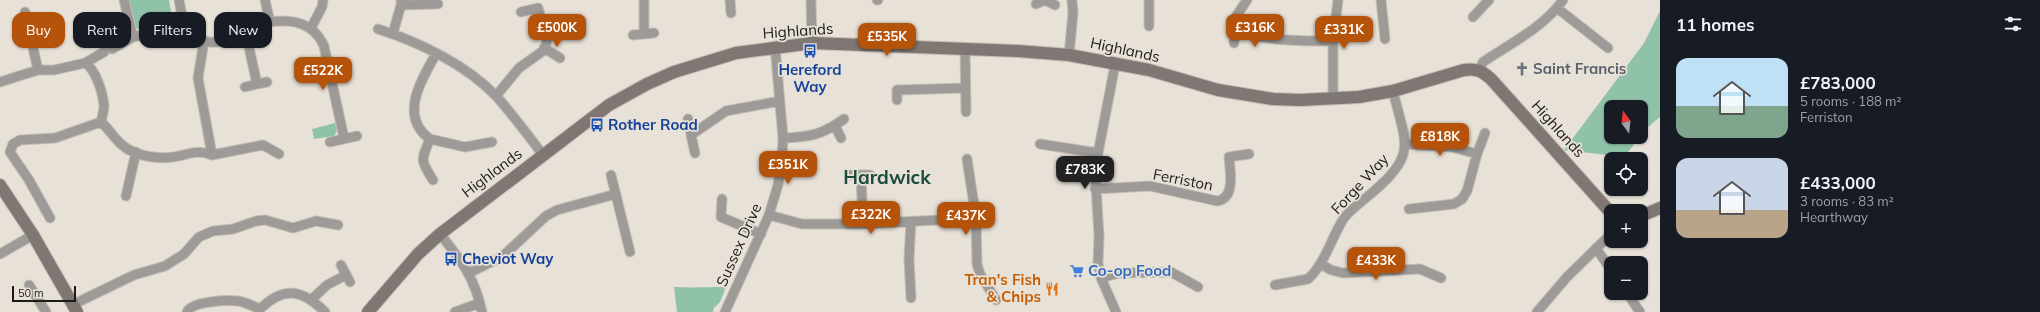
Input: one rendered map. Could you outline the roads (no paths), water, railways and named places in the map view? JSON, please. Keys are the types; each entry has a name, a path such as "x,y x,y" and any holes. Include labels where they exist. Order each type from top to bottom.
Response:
{"street":[{"path":"124,0 133,37"},
{"path":"179,0 182,12"},
{"path":"265,0 268,12"},
{"path":"311,28 322,7 323,0"},
{"path":"644,0 644,34"},
{"path":"730,0 731,13"},
{"path":"811,0 812,43"},
{"path":"1069,55 1073,13 1072,0"},
{"path":"1149,0 1149,26"},
{"path":"1234,43 1237,15 1247,0"},
{"path":"1333,98 1333,41 1338,0"},
{"path":"1382,0 1385,39"},
{"path":"1472,17 1489,0"},
{"path":"1479,70 1483,62 1540,24 1558,8 1563,0"},
{"path":"1042,2 1055,5"},
{"path":"393,33 401,3 438,4"},
{"path":"496,96 519,68 544,48 547,39 540,4 521,12"},
{"path":"1558,8 1608,48"},
{"path":"272,22 294,21 311,28 320,38 324,46 344,138"},
{"path":"378,29 420,43 467,72 496,96 543,155"},
{"path":"1235,31 1256,37 1286,41 1333,41"},
{"path":"633,35 654,33"},
{"path":"0,82 38,70 54,70 86,63 133,37 139,36"},
{"name":"Highlands","path":"368,312 414,259 440,234 610,105 647,84 702,62 736,53 775,46 812,43 965,48 1069,55 1149,70 1218,90 1273,99 1300,100 1359,97 1394,91 1464,70 1479,70 1491,79 1604,205"},
{"name":"Sussex Drive","path":"725,312 769,215 778,185 783,138 775,46"},
{"path":"33,48 38,70"},
{"path":"203,48 198,78 212,155"},
{"path":"249,48 257,84"},
{"path":"544,48 560,58"},
{"path":"965,48 966,112"},
{"path":"436,54 423,78 414,103 415,114 422,133 430,139 465,147 492,142"},
{"path":"86,63 94,71 104,106 101,122"},
{"path":"1115,64 1095,169 1095,189 1099,237 1098,263 1101,278 1116,312"},
{"path":"245,87 267,82"},
{"path":"897,100 897,90 965,88"},
{"name":"Forge Way","path":"1275,285 1308,279 1321,264 1348,214 1396,171 1405,154 1406,144 1394,91"},
{"path":"691,134 726,111 780,101"},
{"path":"783,138 816,135 835,126 844,119"},
{"path":"688,120 695,153"},
{"path":"101,122 123,146 148,157 161,158 201,151 212,155 264,145 279,154"},
{"path":"50,218 29,180 10,152 10,149 13,144 20,140 60,136 101,122"},
{"path":"835,126 841,138"},
{"path":"1409,209 1454,204 1462,199 1467,192 1477,154 1485,133"},
{"path":"476,135 476,145"},
{"path":"330,142 357,136"},
{"path":"430,139 422,157 425,168 433,180"},
{"path":"1040,144 1098,153"},
{"path":"1406,144 1452,147 1477,154"},
{"path":"126,196 136,152"},
{"name":"Ferriston","path":"1095,189 1150,186 1217,202 1227,196 1230,188 1229,157 1249,154"},
{"path":"966,159 976,218 977,264 980,274 996,300"},
{"path":"611,175 630,252"},
{"path":"851,175 866,175 863,224"},
{"path":"0,185 33,235 75,309 134,275 165,266 184,254 199,237 213,231 233,229 256,221 265,220 293,228 316,221 338,225"},
{"path":"469,273 503,256 518,244 546,216 557,210 616,194"},
{"path":"722,198 721,217 761,234"},
{"path":"1648,213 1660,208"},
{"path":"769,215 802,224 863,224 976,218"},
{"path":"911,222 909,258 911,298"},
{"path":"440,234 469,273 476,287 481,307 455,312"},
{"path":"0,254 33,235"},
{"path":"1537,312 1567,277 1604,241"},
{"path":"1596,248 1604,260"},
{"path":"1321,264 1331,270 1343,273 1420,269 1441,278"},
{"path":"312,299 327,285 348,279 341,265"},
{"path":"1101,278 1119,273 1171,272 1198,287"},
{"path":"29,285 46,312"},
{"path":"187,312 193,305 201,303 239,301 261,310 267,302 278,295 290,293 301,294 312,299 325,312"},
{"path":"1632,300 1640,312"}],"place":[{"name":"Hereford Way","path":"810,51"},
{"name":"Saint Francis","path":"1522,69"},
{"name":"Rother Road","path":"597,125"},
{"name":"Cheviot Way","path":"451,259"},
{"name":"Co-op Food","path":"1077,271"},
{"name":"Tran's Fish & Chips","path":"1052,289"}],"district":[{"name":"Hardwick","path":"887,177"}]}
